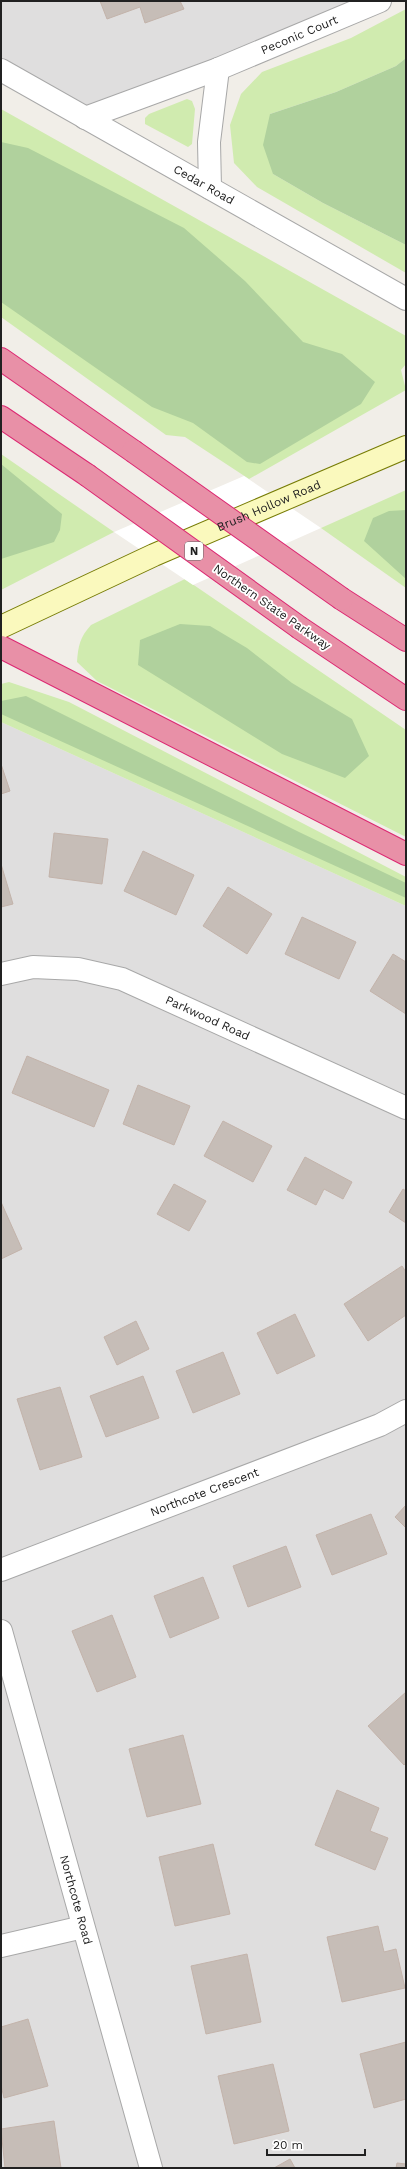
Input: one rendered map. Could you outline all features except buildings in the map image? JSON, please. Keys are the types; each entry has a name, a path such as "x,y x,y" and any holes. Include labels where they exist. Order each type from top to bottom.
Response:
{"highway":[{"path":"1,359 133,450 342,599 406,640"},
{"name":"Northern State Parkway","path":"1,417 87,475 300,628 406,699"},
{"path":"342,599 406,626"},
{"path":"1,647 406,854"}],"main road":[{"name":"Brush Hollow Road","path":"1,627 154,555 406,447"}],"street":[{"name":"Peconic Court","path":"85,118 218,69 380,1"},
{"path":"210,188 209,142 218,69"},
{"name":"Cedar Road","path":"1,70 406,299"},
{"name":"Parkwood Road","path":"1,974 33,967 78,969 122,979 406,1108"},
{"name":"Northcote Crescent","path":"1,1570 380,1425 406,1411"},
{"name":"Northcote Road","path":"1,1631 151,2168"},
{"path":"1,1946 83,1927"}],"shaded area":[{"path":"1,1 380,1 85,118 1,70"},
{"path":"1,722 406,906 406,2168 1,2168"}],"green space":[{"path":"406,9 406,58 396,66 336,92 270,114 273,174 323,203 406,245 406,273 257,187 234,163 230,125 241,94 262,72 351,38"},
{"path":"406,58 406,245 323,203 273,174 263,145 270,114 336,92 396,66"},
{"path":"187,99 192,101 195,109 192,144 188,147 145,124 145,118 149,114"},
{"path":"1,109 406,336 406,364 401,370 406,390 249,479 185,437 166,435 1,317"},
{"path":"1,142 28,148 184,228 245,281 303,342 342,354 375,382 361,404 260,464 247,462 193,423 152,407 1,302"},
{"path":"1,454 114,532 1,590"},
{"path":"1,464 62,514 60,530 54,542 1,559"},
{"path":"406,490 406,588 321,528"},
{"path":"406,510 406,579 364,541 373,518 389,511"},
{"path":"185,579 406,730 406,837 97,681 77,662 80,642 91,625"},
{"path":"180,624 210,626 247,648 292,683 352,719 369,756 345,778 282,754 138,665 140,640"},
{"path":"9,682 69,702 406,877 406,906 1,722 1,684"},
{"path":"26,696 299,832 406,883 406,898 1,714 1,701"}],"pier":[{"path":"244,476 321,528 193,585 114,532"}]}
